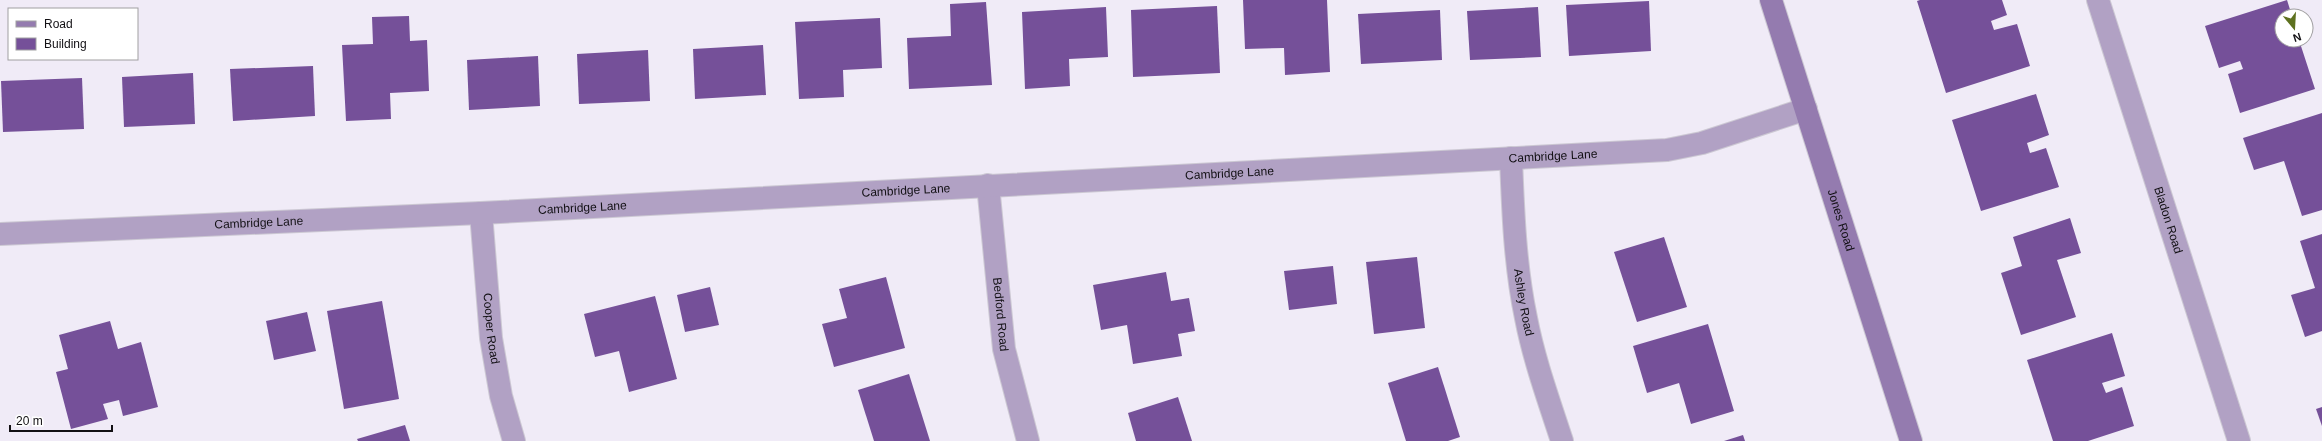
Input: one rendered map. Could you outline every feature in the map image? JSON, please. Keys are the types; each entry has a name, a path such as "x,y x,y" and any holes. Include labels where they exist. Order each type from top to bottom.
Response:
{"street":[{"name":"Jones Road","path":"1771,0 1911,441"},
{"name":"Bladon Road","path":"2098,0 2239,441"},
{"name":"Cambridge Lane","path":"0,234 481,213 1667,150 1702,143 1806,109"},
{"name":"Ashley Road","path":"1511,158 1515,228 1526,318 1539,369 1562,441"},
{"name":"Bedford Road","path":"988,185 1004,349 1028,441"},
{"name":"Cooper Road","path":"481,213 491,338 501,396 514,441"}],"building":[{"path":"1243,0 1327,0 1330,72 1285,75 1284,48 1245,49"},
{"path":"2002,0 2007,15 1991,21 1994,30 2017,24 2030,66 1946,93 1917,1"},
{"path":"2287,0 2290,8 2274,8 2274,48 2302,48 2315,89 2240,113 2228,74 2243,69 2240,61 2219,68 2205,26"},
{"path":"1649,1 1651,51 1569,56 1566,5"},
{"path":"986,2 992,85 909,89 907,38 951,36 950,4"},
{"path":"1217,6 1220,73 1133,77 1131,10"},
{"path":"1106,7 1108,57 1069,59 1070,86 1025,89 1022,12"},
{"path":"1538,7 1541,57 1470,60 1467,11"},
{"path":"1440,10 1442,60 1361,64 1358,14"},
{"path":"409,16 410,41 427,40 429,91 390,93 391,119 346,121 342,45 373,44 372,17"},
{"path":"880,18 882,68 843,70 844,97 799,99 795,22"},
{"path":"763,45 766,95 695,99 693,49"},
{"path":"648,50 650,101 579,104 577,54"},
{"path":"538,56 540,106 469,110 467,60"},
{"path":"313,66 315,116 233,121 230,69"},
{"path":"193,73 195,124 124,127 122,77"},
{"path":"82,78 84,129 3,132 1,81"},
{"path":"2036,94 2049,135 2027,143 2030,153 2046,148 2059,187 1981,211 1952,120"},
{"path":"2322,113 2322,210 2302,216 2284,161 2254,170 2243,138"},
{"path":"2070,218 2081,253 2057,260 2076,317 2021,335 2001,273 2022,266 2013,237"},
{"path":"2322,234 2322,331 2305,337 2291,295 2315,288 2300,241"},
{"path":"1664,237 1687,307 1637,322 1614,252"},
{"path":"1417,257 1425,328 1374,334 1366,262"},
{"path":"1333,266 1337,304 1289,310 1284,271"},
{"path":"1166,272 1171,301 1189,298 1195,331 1178,334 1182,356 1133,364 1127,325 1101,330 1093,285"},
{"path":"886,277 905,348 834,367 822,324 847,318 839,289"},
{"path":"710,287 719,325 685,332 677,295"},
{"path":"655,296 677,379 629,392 619,351 595,357 584,314"},
{"path":"382,301 399,399 344,409 327,311"},
{"path":"307,312 316,351 274,360 266,321"},
{"path":"110,321 118,349 141,342 158,407 123,416 119,400 103,404 108,419 71,429 56,372 68,369 59,335"},
{"path":"1708,324 1734,411 1691,424 1679,383 1647,393 1633,346"},
{"path":"2112,333 2125,376 2102,383 2106,393 2122,387 2134,426 2088,441 2053,441 2027,360"},
{"path":"1438,367 1460,437 1448,441 1406,441 1388,383"},
{"path":"909,374 930,441 874,441 858,390"},
{"path":"1178,397 1192,441 1136,441 1128,413"},
{"path":"2322,407 2322,426 2316,409"},
{"path":"405,425 410,441 358,441 357,439"},
{"path":"1743,435 1745,441 1724,441"}]}
